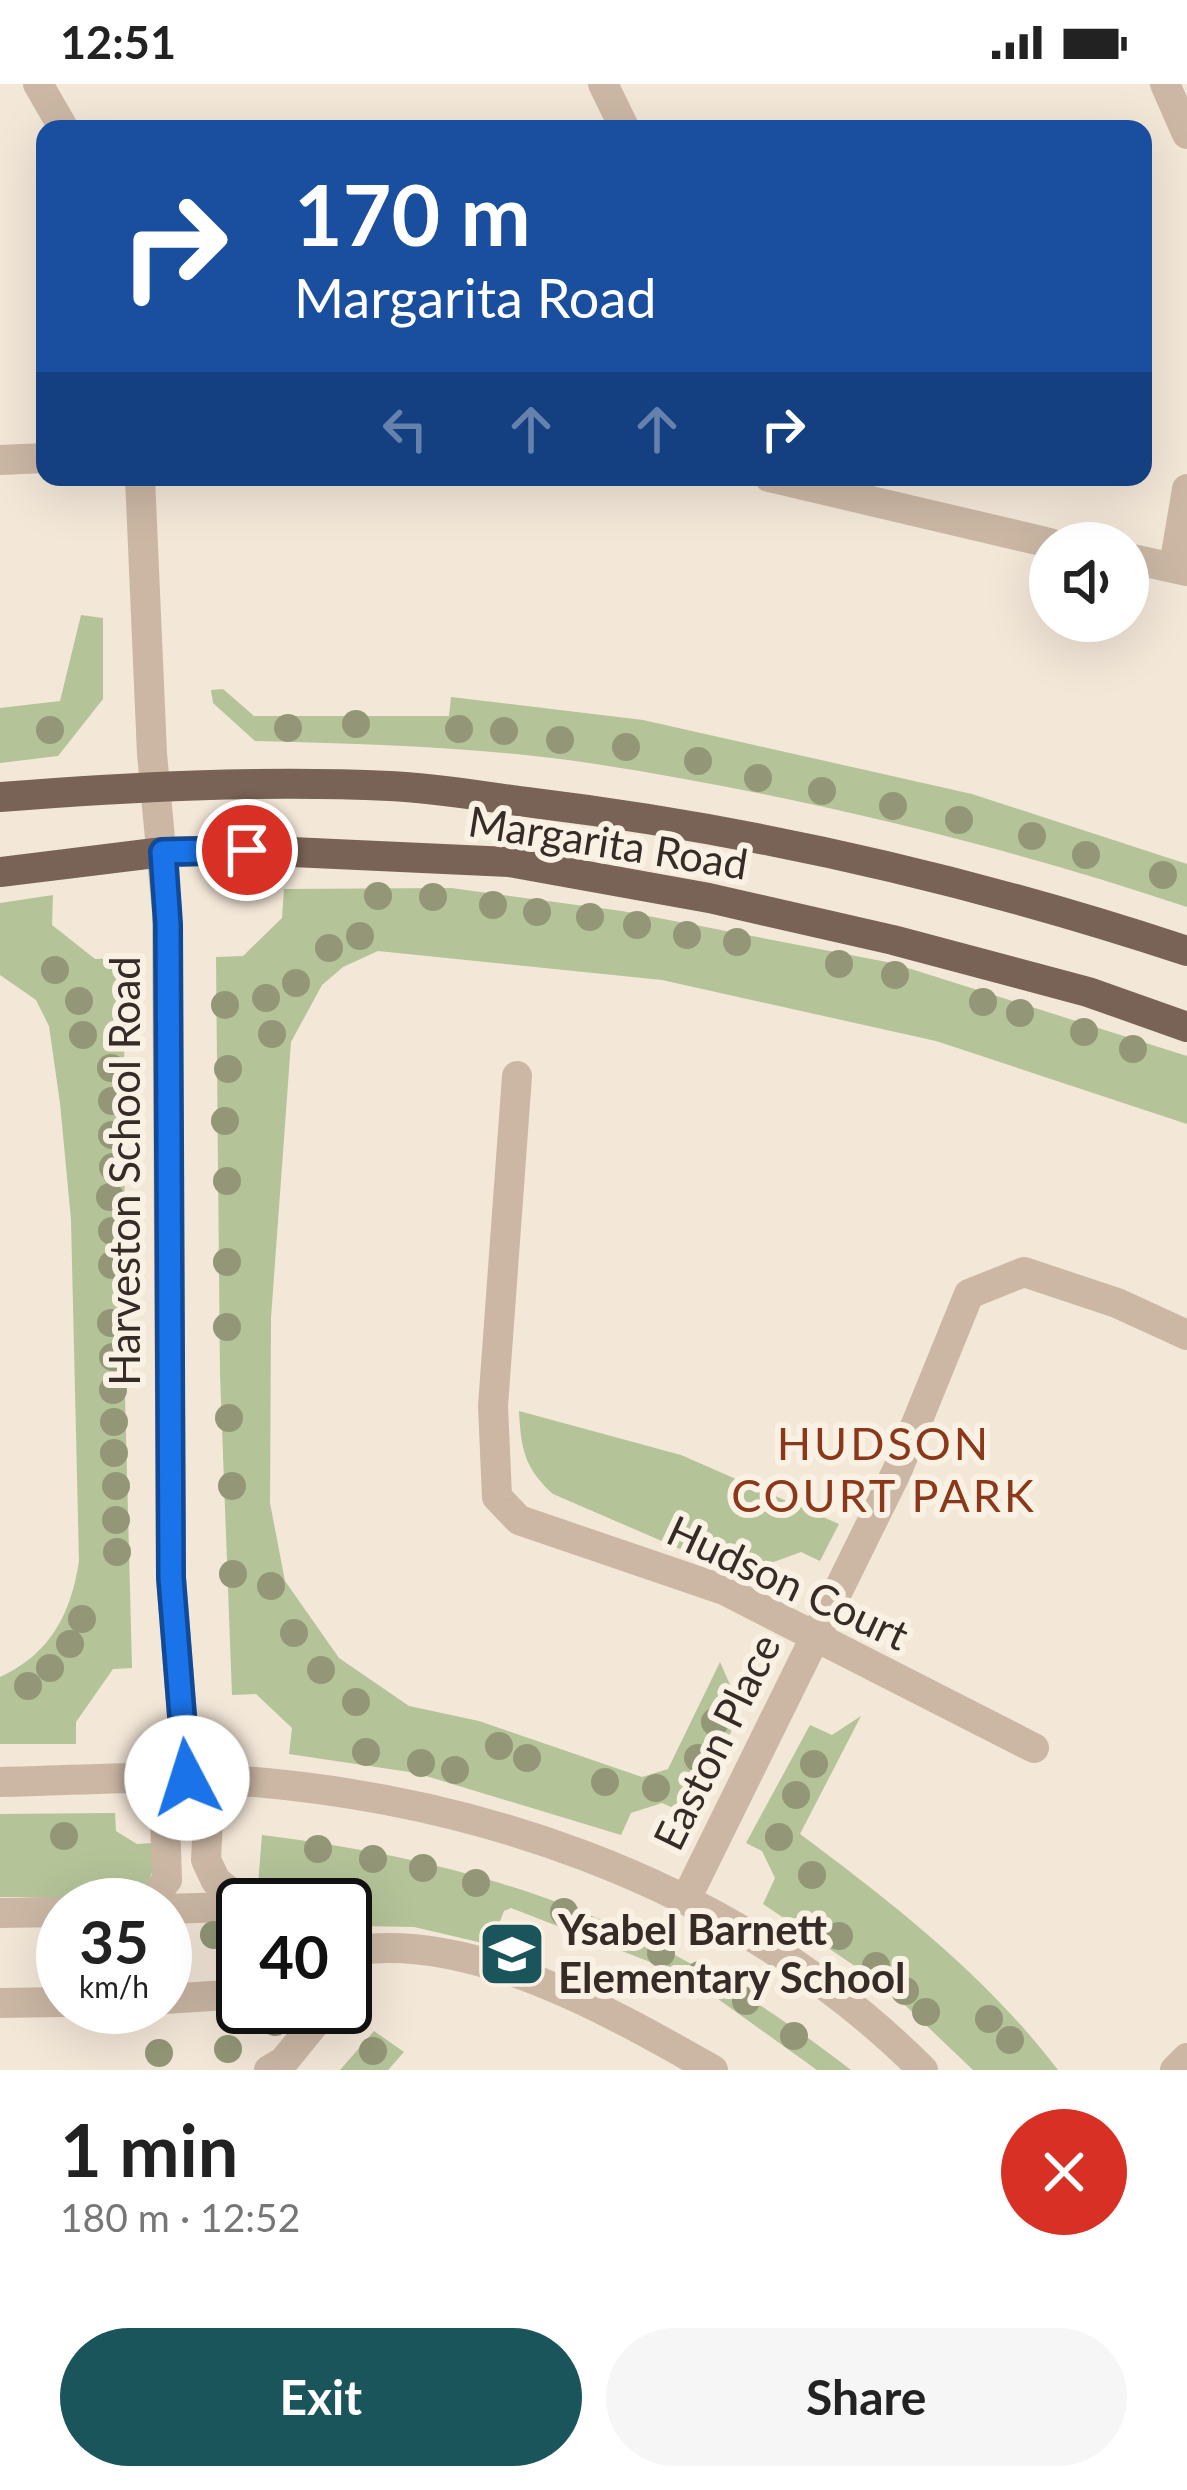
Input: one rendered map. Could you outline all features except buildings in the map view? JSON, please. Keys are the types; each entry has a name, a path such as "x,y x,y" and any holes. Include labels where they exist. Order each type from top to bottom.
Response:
{"main road":[{"name":"Margarita Road","path":"0,797 156,785 393,786 644,816 892,868 1073,914 1187,951"},
{"name":"Margarita Road","path":"0,872 163,852 247,850 509,862 709,898 893,940 1088,992 1187,1027"}],"street":[{"path":"38,84 59,120"},
{"path":"603,84 621,120"},
{"path":"1165,84 1187,134"},
{"path":"0,460 36,458"},
{"name":"Harveston School Road","path":"140,486 168,924 171,1578 187,1778"},
{"path":"807,486 1029,539"},
{"path":"1149,562 1180,569 1187,489"},
{"name":"Hudson Court","path":"517,1076 493,1406 497,1497 520,1520 724,1590 1034,1748"},
{"name":"Easton Place","path":"686,1899 897,1471 969,1294 1024,1272 1117,1303 1187,1335"},
{"path":"0,1782 187,1778 336,1790 427,1807 515,1831 686,1899 831,1989 923,2070"},
{"path":"187,1778 208,1818 206,1860 216,1882"},
{"path":"167,1878 165,1817 187,1778"},
{"path":"0,1912 36,1912"},
{"path":"372,1951 382,1946 438,1950 496,1969 605,2009 713,2070"},
{"path":"0,2003 36,2002"},
{"path":"269,2070 284,2061 306,2034"},
{"path":"1175,2070 1187,2058"}],"green space":[{"path":"81,615 103,618 103,699 58,756 0,763 0,708 60,701"},
{"path":"223,689 254,716 449,716 451,697 643,720 972,794 1187,864 1187,907 971,843 676,777 472,750 255,741 213,703 211,690"},
{"path":"451,888 622,911 892,963 1187,1056 1187,1124 936,1041 662,980 378,951 343,967 322,985 291,1042 271,1318 270,1503 285,1581 339,1658 409,1706 479,1721 642,1777 668,1769 720,1662 731,1687 748,1696 691,1816 662,1803 631,1813 621,1835 416,1773 289,1754 292,1728 256,1694 232,1695 220,1374 216,957 243,956 282,918 284,889"},
{"path":"53,895 52,925 95,959 124,958 125,1396 132,1668 113,1669 76,1722 76,1744 0,1744 0,1677 32,1657 55,1630 70,1598 79,1561 71,1220 60,1103 49,1026 36,1000 0,975 0,903"},
{"path":"519,1411 681,1455 839,1524 820,1561 801,1552 768,1564 759,1583 553,1494 526,1457"},
{"path":"861,1716 800,1834 970,1972 1058,2070 973,2070 886,1987 763,1904 775,1878 762,1851 746,1843 810,1725 832,1735"},
{"path":"115,1813 116,1831 137,1844 154,1843 152,1873 150,1878 36,1878 36,1897 0,1897 0,1814"},
{"path":"262,1835 427,1864 502,1884 574,1909 712,1975 851,2070 817,2070 718,1999 658,1965 511,1908 504,1911 491,1945 414,1927 372,1926 372,1878 259,1878"},
{"path":"372,2034 404,2052 388,2070 340,2070"}],"place":[{"name":"Ysabel Barnett Elementary School","path":"512,1954"}],"district":[{"name":"HUDSON COURT PARK","path":"884,1470"}],"route":[{"path":"187,1778 171,1578 168,924 163,852 247,850"}]}
